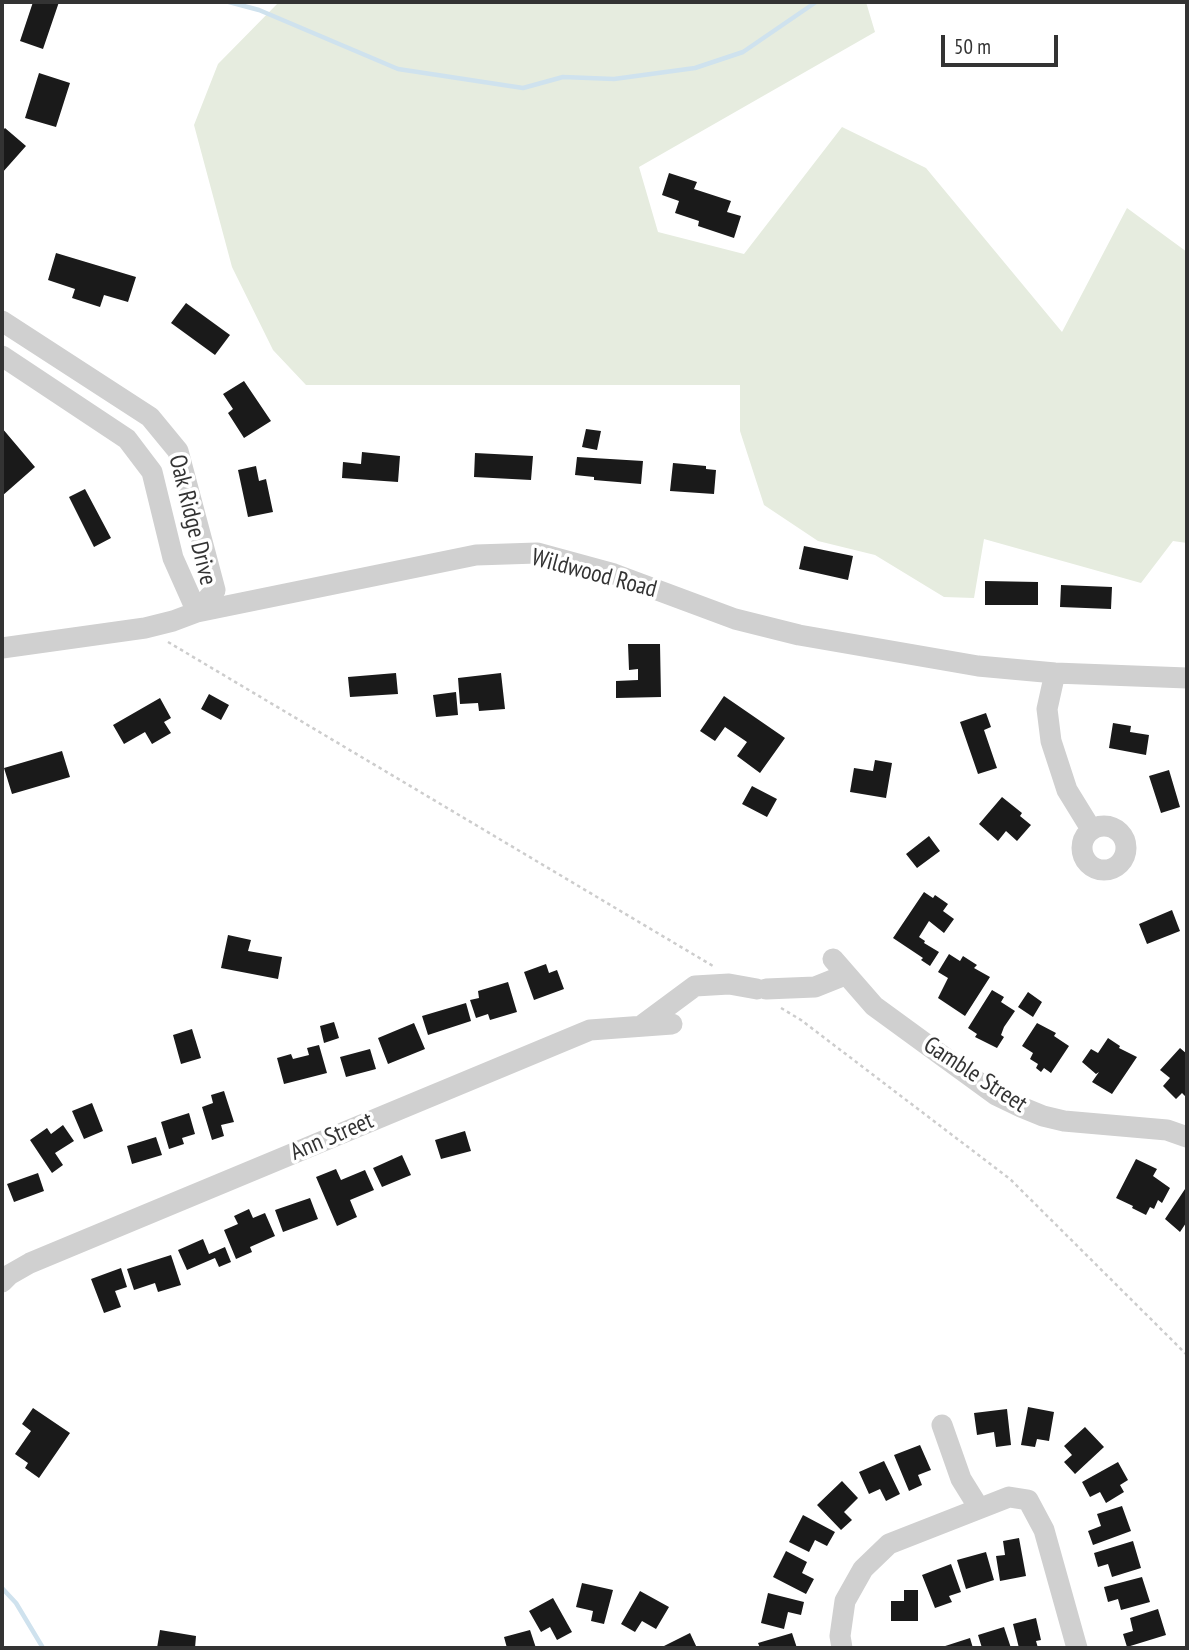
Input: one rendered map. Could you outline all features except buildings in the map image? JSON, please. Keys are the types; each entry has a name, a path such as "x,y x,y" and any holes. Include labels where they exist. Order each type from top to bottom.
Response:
{"street":[{"name":"Oak Ridge Drive","path":"2,321 150,417 177,451 215,590 197,612 173,558 152,472 127,439 2,356"},
{"path":"86,411 103,386"},
{"name":"Wildwood Road","path":"2,648 145,628 197,612 476,555 537,553 614,574 735,619 799,635 978,666 1055,673 1187,678"},
{"path":"1055,673 1047,709 1051,741 1067,790 1091,830"},
{"name":"Gamble Street","path":"757,988 815,987 839,967 874,1006 988,1089 1021,1107 1064,1121 1167,1130 1187,1137"},
{"path":"641,1026 695,986 729,984 757,988"},
{"name":"Ann Street","path":"2,1282 19,1268 590,1030 672,1024"},
{"path":"942,1425 961,1479 979,1508"},
{"path":"842,1648 840,1636 845,1601 863,1569 889,1544 1009,1497 1028,1500 1044,1530 1077,1648"}],"path":[{"path":"145,628 757,988"},
{"path":"779,1007 801,1020 1010,1179 1187,1355"}],"shaded area":[{"path":"279,2 866,2 875,32 639,167 658,232 744,254 842,127 926,168 1062,332 1127,208 1187,252 1187,543 1173,541 1141,583 984,539 974,598 944,597 875,555 818,541 764,505 740,431 740,385 306,385 273,350 232,267 194,125 218,64"}],"waterway":[{"path":"229,2 259,10 398,69 523,88 563,77 614,79 695,68 743,52 816,2"},
{"path":"2,1588 16,1603 43,1648"}]}
